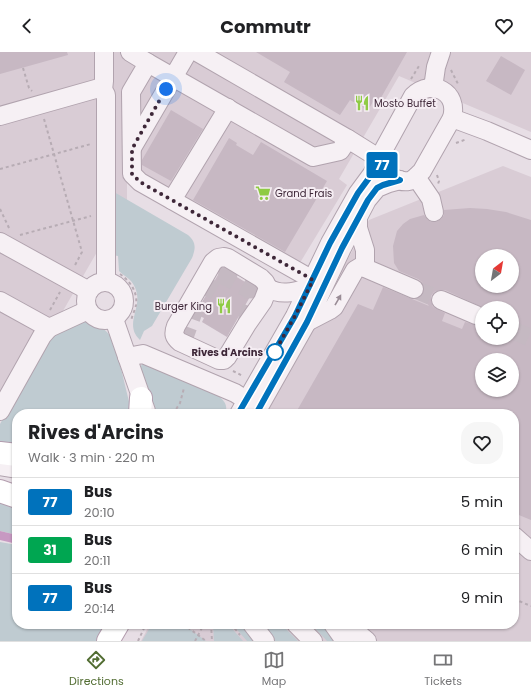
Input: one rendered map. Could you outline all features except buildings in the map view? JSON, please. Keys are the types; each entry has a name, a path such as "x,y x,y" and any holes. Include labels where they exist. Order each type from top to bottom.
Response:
{"main road":[{"path":"0,491 12,495"},
{"path":"108,641 115,629"},
{"path":"124,641 131,629"}],"street":[{"path":"104,52 103,90 106,95 106,282"},
{"path":"130,52 313,156 340,151 348,139"},
{"path":"132,149 188,52"},
{"path":"197,52 381,157"},
{"path":"433,88 438,60"},
{"path":"148,63 131,92 132,174 140,182 311,284"},
{"path":"0,116 99,88 103,90"},
{"path":"247,409 340,224 358,193 372,174 413,96 419,91 433,88 442,90 452,102 460,122 531,150"},
{"path":"172,200 228,108"},
{"path":"247,409 307,322 342,248 368,200 377,188 383,185 414,182 460,122"},
{"path":"381,157 385,171 390,176 414,182 431,199 434,212"},
{"path":"358,218 358,228 365,250 365,268"},
{"path":"9,238 67,279 89,291"},
{"path":"268,288 263,301 224,360 219,360 194,349 175,338 174,332 176,326 213,262 218,258 228,258 261,278 268,288 275,293 291,292 311,284"},
{"path":"307,322 334,307 355,270 360,267 414,289"},
{"path":"106,282 118,286 124,297 125,304 119,315 108,320 102,320 96,318 88,310 86,297 94,285 106,282"},
{"path":"441,300 475,315"},
{"path":"0,301 43,324 88,310"},
{"path":"114,318 142,409"},
{"path":"0,411 42,336 43,324"},
{"path":"187,373 194,349"},
{"path":"127,357 143,354 235,393 247,409"},
{"path":"0,477 12,479"},
{"path":"519,540 531,551"},
{"path":"301,629 312,641"},
{"path":"337,629 345,641"},
{"path":"356,629 367,641"},
{"path":"246,630 265,641"}],"path":[{"path":"438,60 450,69 458,84"},
{"path":"23,68 29,88 37,95 82,252 48,313 42,315 43,324"},
{"path":"452,145 466,140 460,122"},
{"path":"0,169 100,141 106,141"},
{"path":"414,182 438,183 438,169"},
{"path":"0,209 9,238 100,213 106,213"},
{"path":"107,259 115,259 117,261 118,272 126,278 133,288 136,301 131,324"},
{"path":"176,409 180,403 187,373"},
{"path":"519,601 531,606"},
{"path":"138,641 144,629"},
{"path":"190,629 206,641"},
{"path":"195,641 202,629"},
{"path":"211,629 212,641"}],"shaded area":[{"path":"0,52 531,52 531,132 399,76 339,179 347,185 292,276 127,181 127,200 0,420"},
{"name":"Rives d'Arcins","path":"503,166 531,177 531,641 141,641 147,629 519,629 519,409 267,409 369,220"},
{"path":"114,192 188,235 193,240 194,245 192,258 152,326 144,331 140,340 135,333 133,326 137,305 136,289 131,281 119,271 118,256 112,255"},
{"path":"83,321 100,326 108,333 116,348 131,409 12,409 12,445 0,444 0,424 42,349 56,332"},
{"path":"142,364 146,364 216,394 225,402 226,409 152,409 140,368"},
{"path":"0,499 12,503 12,534 0,531"},
{"path":"0,531 12,534 12,543 0,540"},
{"path":"0,542 12,544 12,629 104,629 98,641 0,641"},
{"path":"149,629 190,629 206,641 142,641"},
{"path":"213,629 232,629 243,641 214,641"},
{"path":"236,629 250,629 259,641 247,641"},
{"path":"261,629 286,629 298,641 271,641"},
{"path":"316,629 332,629 341,641 327,641"}],"tunnel":[{"path":"182,344 195,308 215,274 221,274 250,290 253,301 247,321"},
{"path":"414,289 441,300"},
{"path":"519,333 531,338"}],"bus line":[{"name":"77","path":"241,409 295,316 330,243 358,193 372,174 382,155 382,164 385,171 390,176 400,180 377,188 368,200 342,248 307,322 259,409"}],"place":[{"name":"Mosto Buffet","path":"362,103"},
{"name":"Grand Frais","path":"263,193"},
{"name":"Burger King","path":"224,306"},
{"name":"Rives d'Arcins","path":"275,352"}],"route":[{"path":"166,89 132,149 132,174 140,182 313,280 274,353 275,352"}]}
